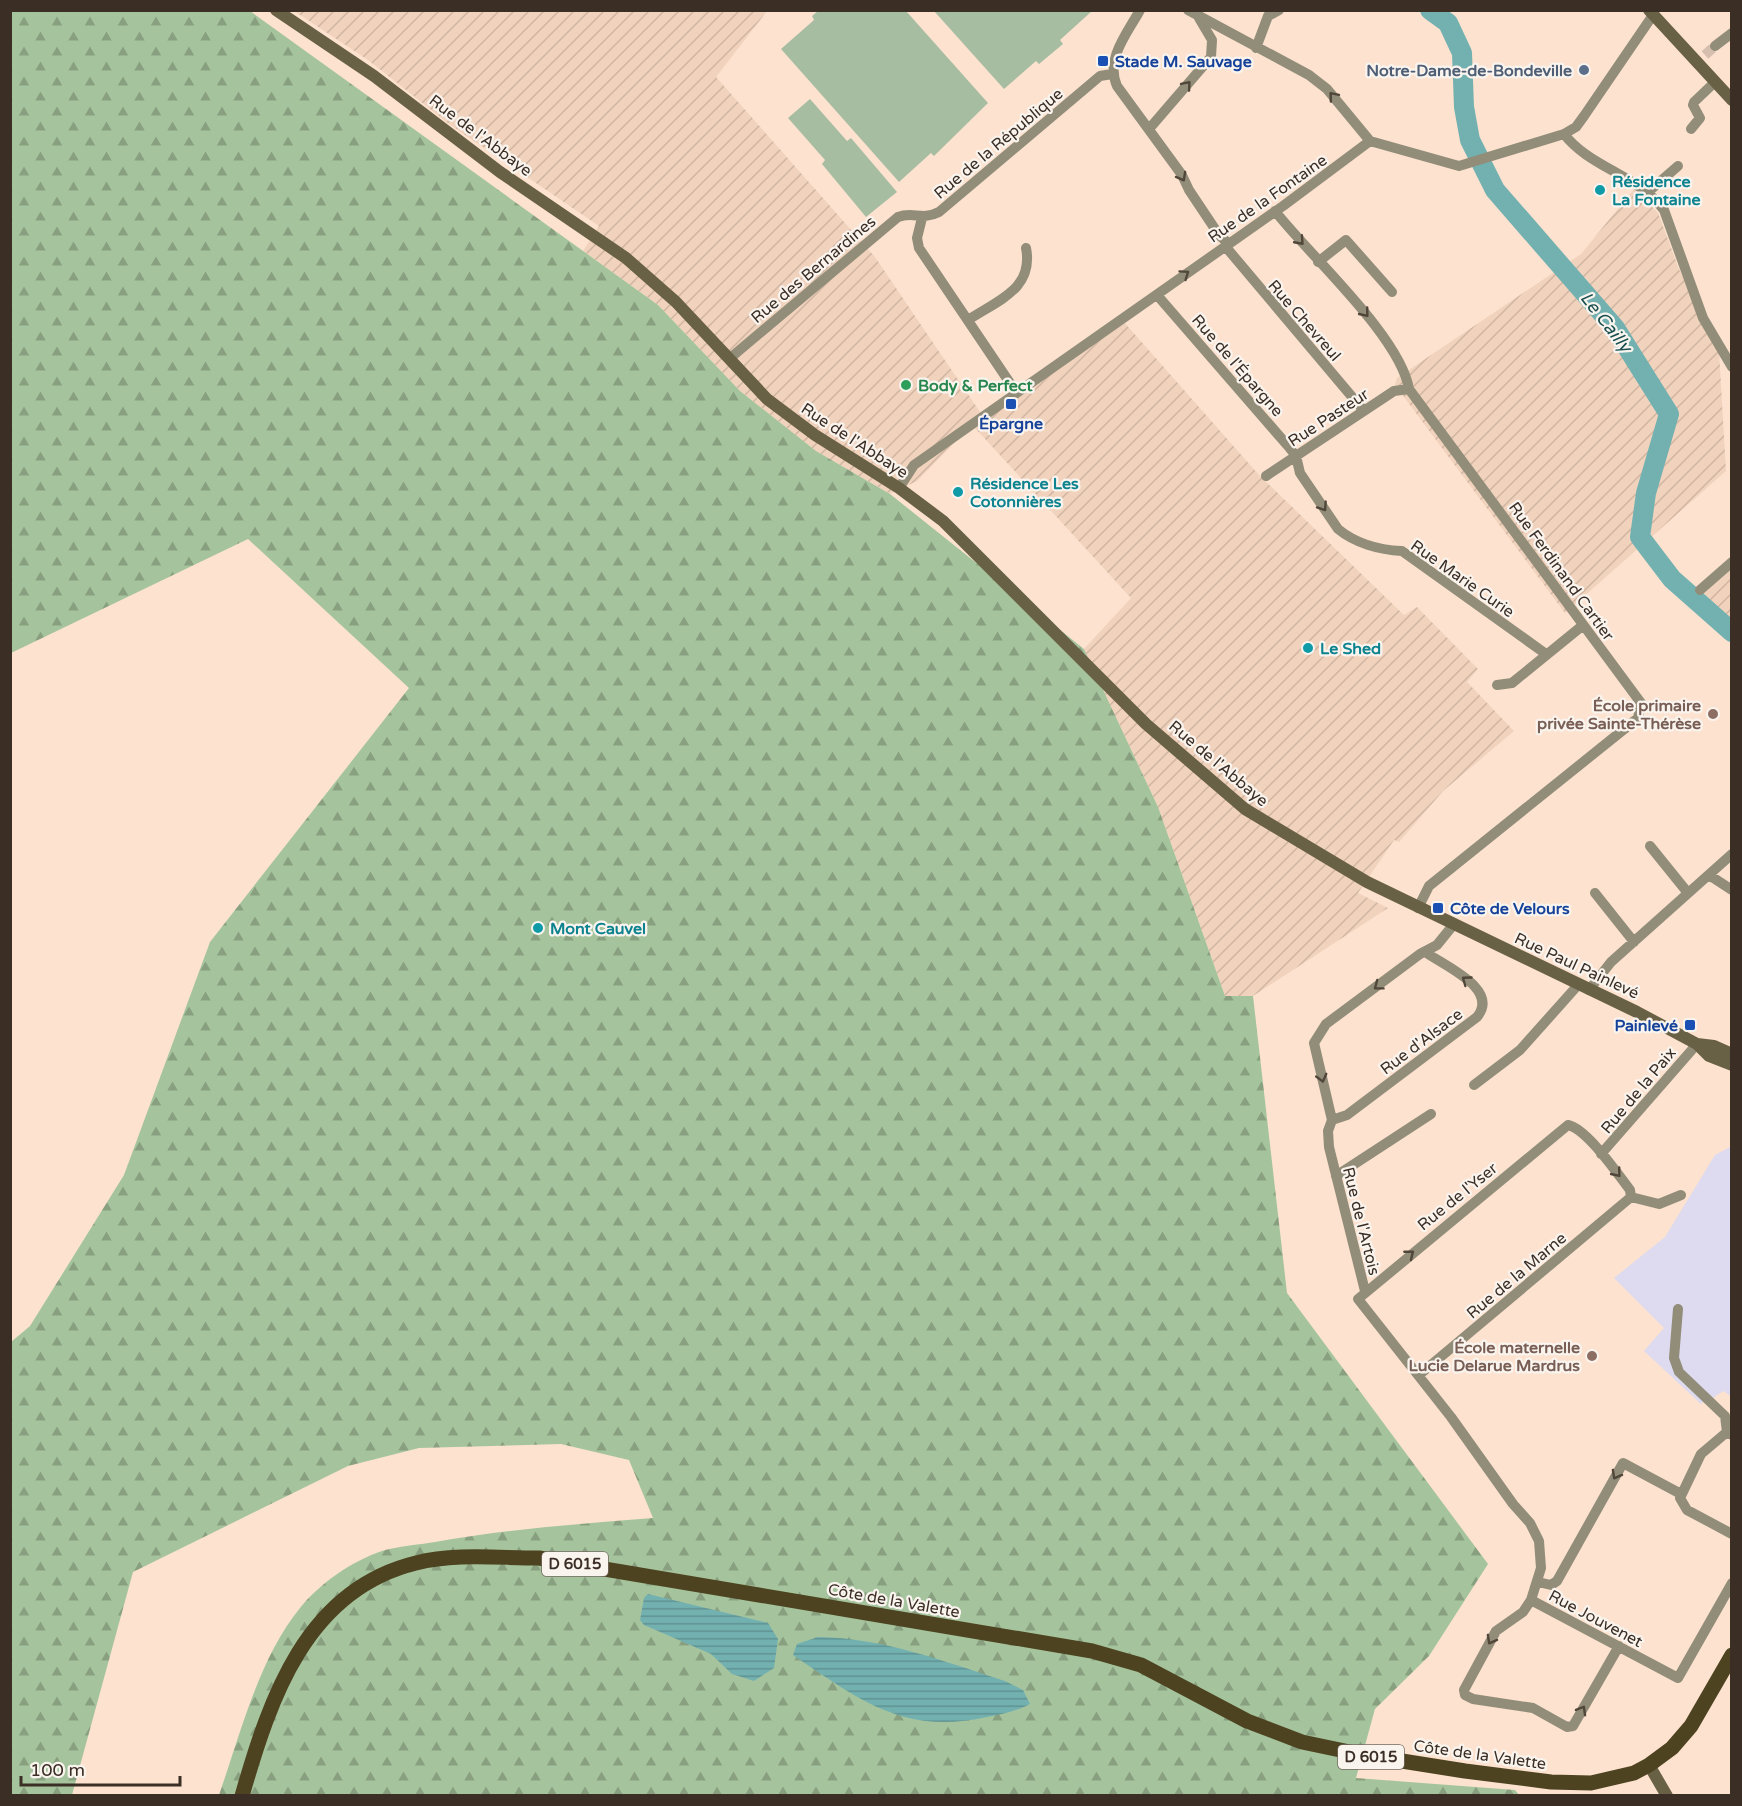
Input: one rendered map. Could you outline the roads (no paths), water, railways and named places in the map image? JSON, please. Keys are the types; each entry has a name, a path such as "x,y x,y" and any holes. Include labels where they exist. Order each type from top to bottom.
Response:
{"main road":[{"name":"Côte de la Valette","path":"242,1796 272,1706 298,1652 319,1622 351,1591 384,1573 416,1563 452,1557 539,1558 1092,1651 1141,1665 1246,1721 1302,1742 1364,1755 1551,1782 1602,1782 1650,1765"},
{"name":"D 6015","path":"1650,1765 1672,1748 1691,1726 1731,1655"}],"street":[{"name":"Rue de l'Abbaye","path":"276,10 374,76 500,172 626,258 676,302 767,399 791,418 899,488 962,539 1146,724 1228,795 1266,824 1413,906"},
{"path":"1112,74 1112,63 1140,10"},
{"path":"1256,48 1268,16 1279,10"},
{"path":"1193,13 1299,69 1327,89 1370,141 1459,166 1564,134 1580,122 1651,13 1701,59 1715,82 1731,100"},
{"path":"1149,129 1211,57 1212,40 1193,13"},
{"path":"1715,46 1731,33"},
{"name":"Rue Chevreul","path":"1112,74 1227,245 1364,411"},
{"name":"Rue de la République","path":"922,218 932,216 950,204 1100,76 1112,74"},
{"path":"1691,129 1700,118 1693,105 1694,102 1715,82"},
{"path":"1564,134 1583,151 1648,192 1664,210 1703,318 1727,351 1731,367"},
{"name":"Rue de la Fontaine","path":"899,488 914,465 1275,211 1370,141"},
{"path":"1648,192 1678,166"},
{"name":"Rue Ferdinand Cartier","path":"1275,211 1376,327 1407,377 1409,389 1641,703 1638,718 1429,886 1413,906"},
{"name":"Rue des Bernardines","path":"729,359 898,217 906,214 922,218"},
{"path":"922,218 917,238 919,248 1016,392"},
{"path":"1318,261 1346,240 1392,292"},
{"path":"968,320 1021,285 1029,265 1026,248"},
{"name":"Rue de l'Épargne","path":"1156,295 1296,456"},
{"name":"Rue Pasteur","path":"1266,476 1394,391 1409,389"},
{"name":"Rue Marie Curie","path":"1296,456 1300,473 1338,529 1345,535 1377,548 1401,551 1546,654"},
{"path":"1700,590 1731,562"},
{"path":"1497,685 1512,683 1537,665 1546,654 1582,626"},
{"path":"1650,846 1688,893"},
{"path":"1474,1084 1520,1050 1583,987 1731,854"},
{"path":"1709,875 1731,890"},
{"path":"1595,893 1634,942"},
{"name":"Rue Paul Painlevé","path":"1413,906 1697,1044"},
{"path":"1425,952 1437,945 1454,924"},
{"name":"Rue de l'Artois","path":"1425,952 1326,1024 1316,1036 1314,1050 1332,1120 1328,1139 1365,1291 1358,1297 1358,1302 1451,1417"},
{"name":"Rue d'Alsace","path":"1332,1120 1347,1115 1477,1017 1483,1010 1484,1000 1478,989 1425,952"},
{"path":"1697,1044 1714,1046 1731,1054"},
{"path":"1697,1044 1709,1056 1731,1065"},
{"name":"Rue de la Paix","path":"1601,1154 1697,1044"},
{"path":"1336,1176 1431,1114"},
{"name":"Rue de l'Yser","path":"1365,1291 1568,1125 1576,1126 1601,1154"},
{"path":"1601,1154 1630,1190 1631,1197 1659,1204 1681,1195"},
{"name":"Rue de la Marne","path":"1419,1375 1631,1197"},
{"path":"1678,1310 1674,1358 1679,1372 1725,1416 1729,1434 1701,1454 1681,1494 1681,1502 1687,1510 1731,1534"},
{"name":"Rue Jouvenet","path":"1451,1417 1513,1504 1530,1523 1542,1552 1538,1581 1531,1600 1678,1678 1731,1583"},
{"path":"1538,1581 1551,1585 1557,1581 1623,1463 1681,1494"},
{"path":"1531,1600 1523,1612 1496,1631 1464,1690 1465,1695 1473,1699 1533,1708 1567,1727 1573,1726 1619,1646"},
{"path":"1650,1765 1667,1796"}],"water":[{"path":"648,1594 768,1623 778,1639 774,1668 754,1681 732,1674 711,1654 644,1625 640,1620 644,1598"},
{"path":"818,1637 866,1641 959,1666 1005,1681 1023,1690 1030,1704 1004,1713 958,1722 931,1722 883,1710 839,1686 793,1655 797,1644"}],"waterway":[{"name":"Le Cailly","path":"1430,10 1448,23 1462,53 1464,107 1470,140 1495,190 1615,328 1669,414 1646,493 1640,537 1672,579 1732,632"}],"tunnel":[{"path":"1705,55 1715,46"}],"place":[{"name":"Stade M. Sauvage","path":"1103,61"},
{"name":"Notre-Dame-de-Bondeville","path":"1584,70"},
{"name":"Résidence La Fontaine","path":"1600,190"},
{"name":"Body & Perfect","path":"906,385"},
{"name":"Épargne","path":"1011,404"},
{"name":"Résidence Les Cotonnières","path":"958,492"},
{"name":"Le Shed","path":"1308,648"},
{"name":"École primaire privée Sainte-Thérèse","path":"1713,714"},
{"name":"Côte de Velours","path":"1438,908"},
{"name":"Mont Cauvel","path":"538,928"},
{"name":"Painlevé","path":"1690,1025"},
{"name":"École maternelle Lucie Delarue Mardrus","path":"1592,1356"}]}
